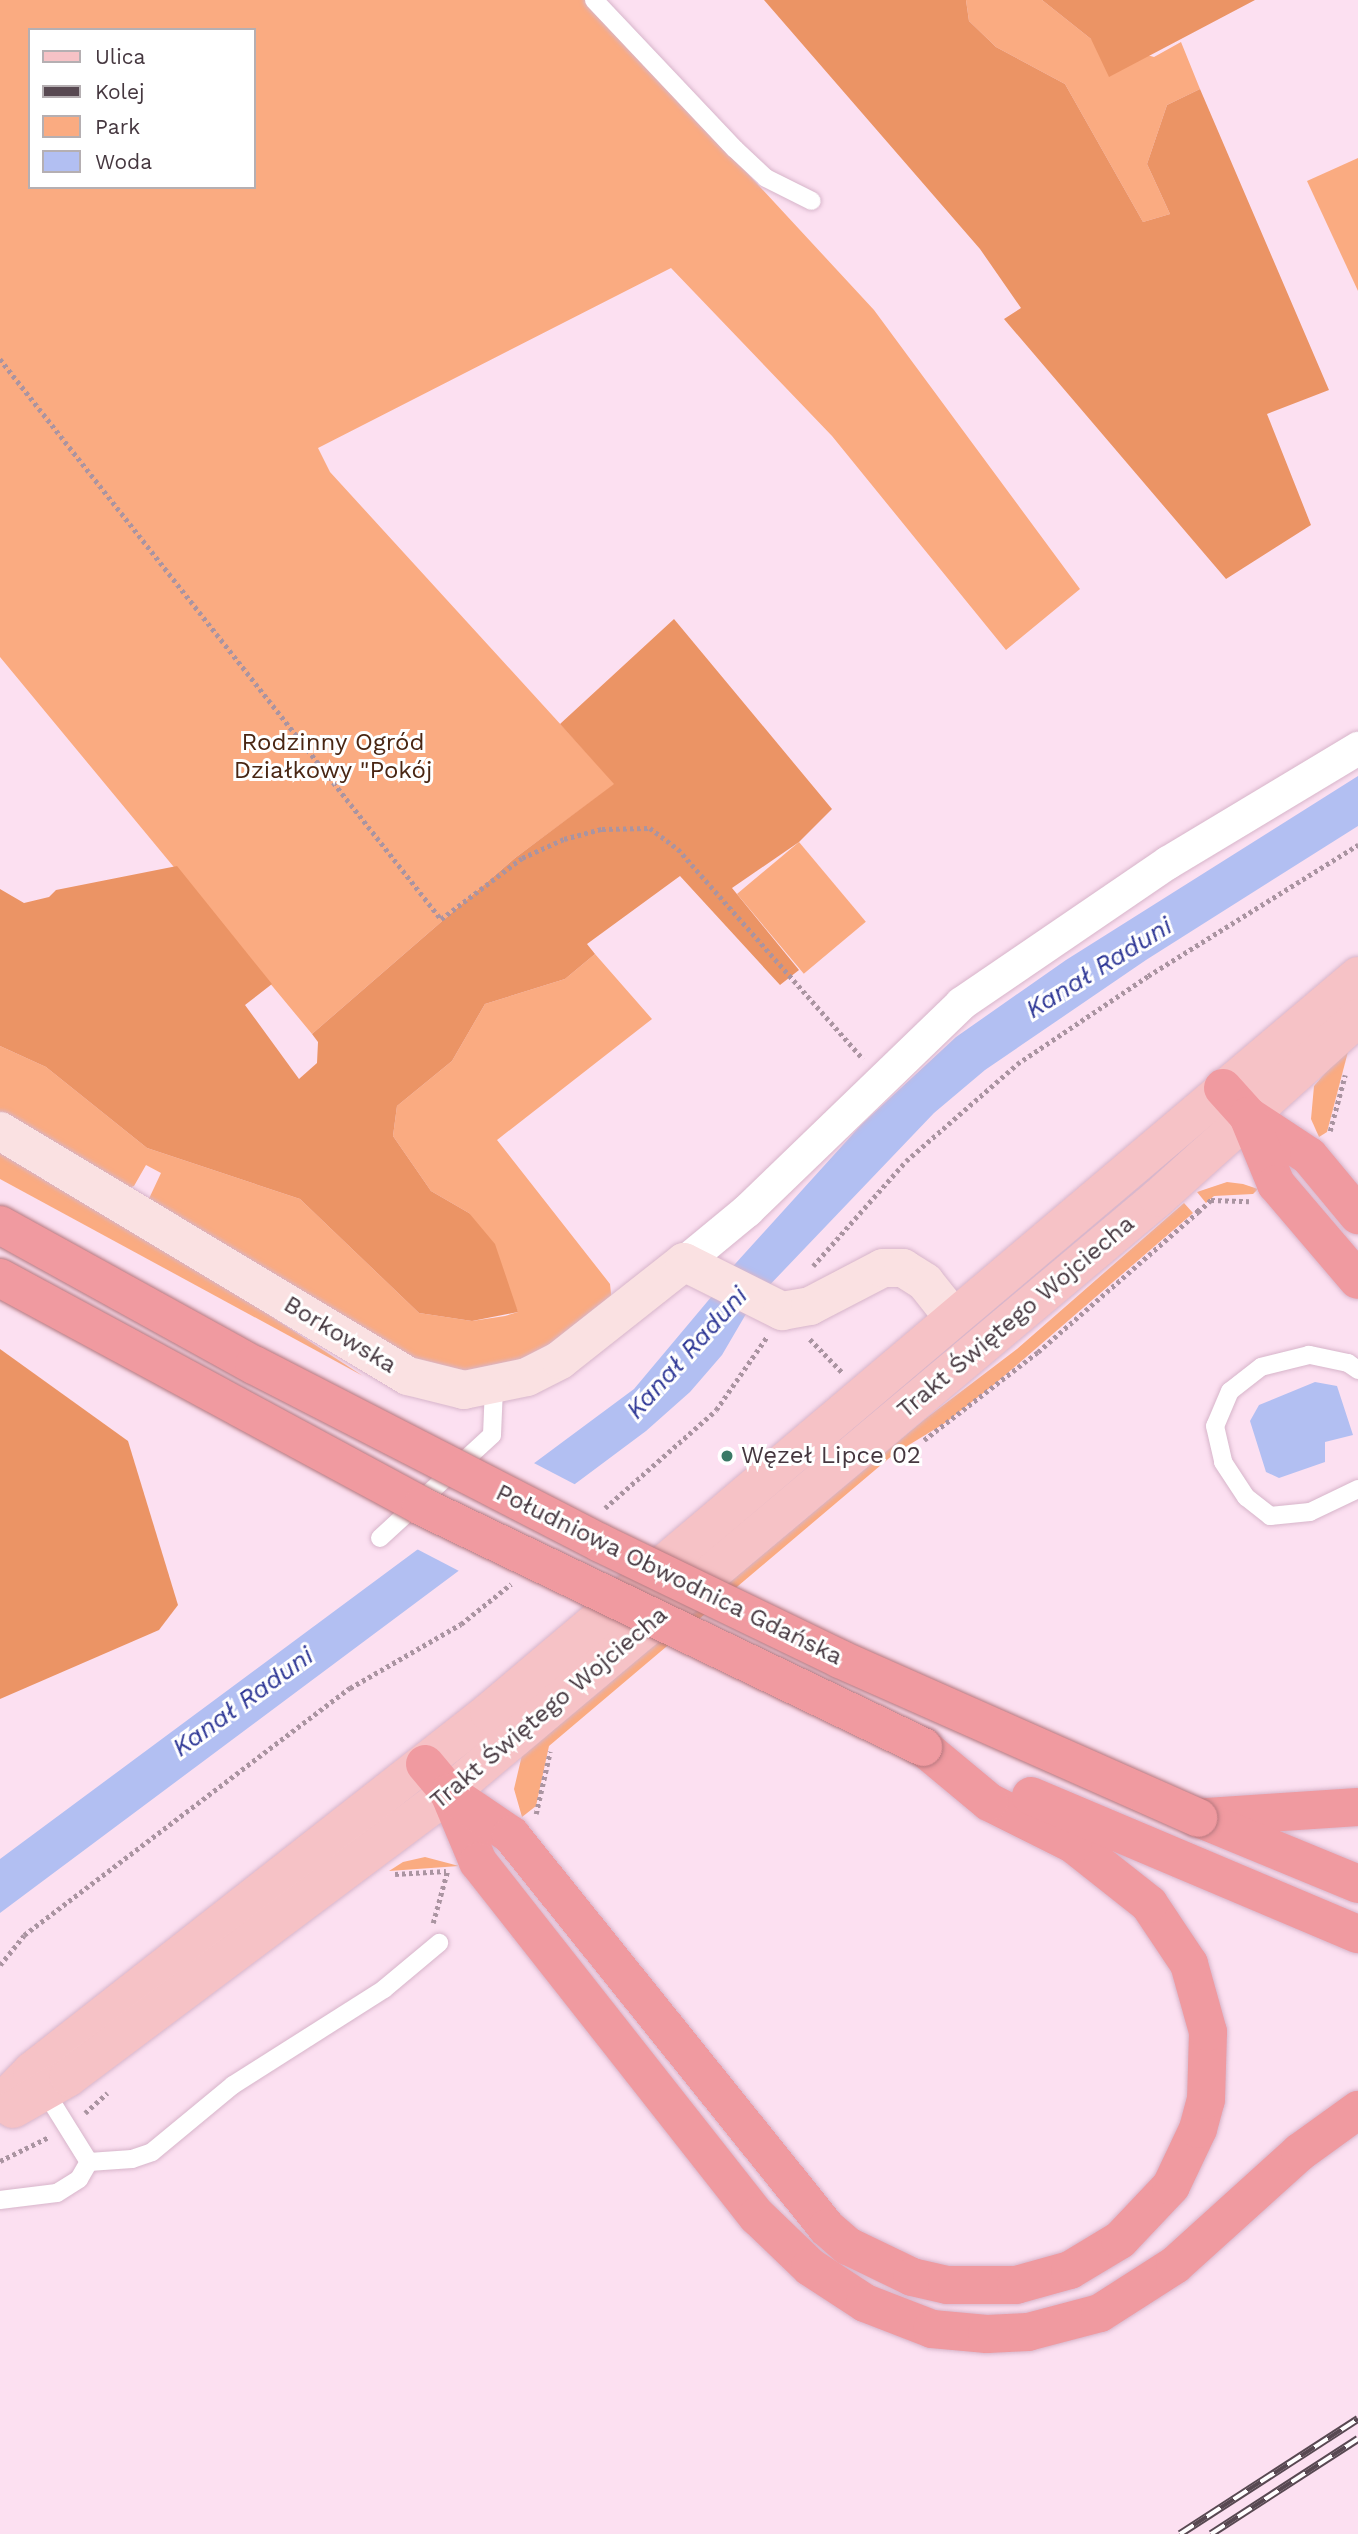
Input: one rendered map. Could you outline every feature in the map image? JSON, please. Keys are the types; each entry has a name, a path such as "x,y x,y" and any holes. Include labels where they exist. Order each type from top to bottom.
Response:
{"highway":[{"path":"1236,1102 1309,1156 1358,1215"},
{"path":"1236,1102 1276,1184 1358,1280"},
{"name":"Południowa Obwodnica Gdańska","path":"0,1225 254,1365 600,1543 840,1659 1198,1818 1358,1884"},
{"name":"Południowa Obwodnica Gdańska","path":"0,1278 421,1506 923,1747 1358,1934"},
{"path":"437,1779 511,1835 634,1990 747,2124 827,2228 881,2264 947,2285 1016,2286 1070,2270 1120,2240 1171,2186 1198,2129 1206,2099 1208,2032 1189,1964 1150,1904 1122,1879 1044,1827 989,1802 923,1747"},
{"path":"437,1779 478,1862 757,2216 810,2267 865,2303 932,2329 987,2334 1028,2332 1100,2313 1175,2265 1300,2152 1358,2110"},
{"path":"1198,1818 1358,1807"}],"main road":[{"name":"Trakt Świętego Wojciecha","path":"0,2116 46,2093 1158,1198 1236,1102 1358,976"},
{"name":"Trakt Świętego Wojciecha","path":"0,2104 32,2071 437,1779 749,1494 952,1317 1236,1102 1358,1018"}],"street":[{"path":"696,1270 747,1210 880,1077 961,1003 1168,862 1358,748"},
{"name":"Borkowska","path":"0,1131 408,1376 464,1390 494,1387 560,1360 696,1270"},
{"name":"Trakt Świętego Wojciecha","path":"696,1270 768,1319 796,1311 883,1268 903,1268 925,1282 952,1317"}],"lane":[{"path":"594,0 735,149 766,178 812,201"},
{"path":"1358,1370 1348,1363 1309,1355 1261,1367 1230,1391 1214,1426 1223,1462 1246,1497 1270,1516 1310,1512 1358,1489"},
{"path":"380,1538 492,1435 494,1387"},
{"path":"89,2162 132,2159 152,2152 233,2085 384,1989 439,1942"},
{"path":"46,2093 89,2162"},
{"path":"0,2200 57,2193 79,2179 89,2162"}],"path":[{"path":"0,359 442,919 522,858 564,839 602,829 650,828 678,849 880,1077"},
{"path":"807,1272 906,1161 1017,1064 1148,976 1358,845"},
{"path":"1309,1156 1328,1140 1346,1072"},
{"path":"602,1511 716,1410 768,1319"},
{"path":"813,1342 846,1376"},
{"path":"0,1965 24,1935 350,1688 461,1624 522,1576"},
{"path":"439,1942 431,1919 447,1871"},
{"path":"0,2161 11,2152 69,2129"}],"green space":[{"name":"Rodzinny Ogród Działkowy \"Pokój","path":"0,0 587,0 874,310 1080,589 1006,650 832,436 671,268 318,448 330,472 615,784 515,858 312,1034 0,657"},
{"path":"966,0 1042,0 1091,39 1154,57 1181,42 1200,89 1167,105 1147,164 1170,214 1143,222 1065,84 996,47 969,21"},
{"path":"1358,158 1358,291 1307,181"},
{"path":"799,842 866,922 804,974 737,894"},
{"path":"595,954 652,1019 497,1140 610,1284 612,1303 549,1348 509,1366 463,1372 414,1359 146,1205 161,1173 146,1165 134,1186 123,1190 0,1117 0,1046 46,1067 147,1148 300,1199 419,1313 472,1321 505,1316 518,1312 469,1213 431,1191 393,1136 397,1106 452,1061 485,1004 565,979"},
{"path":"1350,1044 1327,1132 1319,1137 1311,1119 1314,1086"},
{"path":"0,1153 263,1311 363,1376 0,1179"},
{"path":"1227,1182 1258,1189 1253,1194 1214,1196 1206,1203 1197,1192"},
{"path":"1184,1203 1193,1213 996,1383 945,1423 894,1454 549,1746 536,1806 522,1817 514,1789 522,1755 925,1419 1017,1349"},
{"path":"425,1857 459,1866 389,1871 403,1862"}],"shaded area":[{"path":"764,0 966,0 969,21 996,47 1065,84 1143,222 1170,214 1147,164 1167,105 1200,89 1329,390 1267,414 1311,525 1226,579 1004,319 1021,308 980,249"},
{"path":"1042,0 1255,0 1109,77 1091,39"},
{"path":"674,619 832,809 799,842 732,888 799,970 780,985 680,876 587,944 595,954 565,979 485,1004 452,1061 397,1106 393,1136 431,1191 469,1213 495,1244 518,1312 472,1321 419,1313 300,1199 147,1148 46,1067 0,1046 0,889 24,903 49,897 56,890 177,866 272,984 245,1005 299,1079 317,1063 318,1042 312,1034 515,858 614,784 560,724"},
{"path":"0,1349 128,1441 178,1605 159,1630 0,1699"}],"water":[{"name":"Kanał Raduni","path":"1358,776 1358,826 1146,960 985,1070 934,1113 763,1292 726,1274 861,1125 956,1037 1066,960"},
{"name":"Kanał Raduni","path":"712,1296 746,1314 722,1355 690,1392 646,1431 0,1913 0,1859 634,1389"},
{"path":"1315,1382 1337,1386 1353,1435 1325,1442 1325,1462 1279,1478 1266,1472 1250,1421 1259,1405"}],"pier":[{"path":"530,1461 580,1487 461,1572 411,1546"}],"railway":[{"path":"1180,2534 1358,2419"},
{"path":"1211,2534 1358,2439"}],"place":[{"name":"Węzeł Lipce 02","path":"727,1456"}]}
